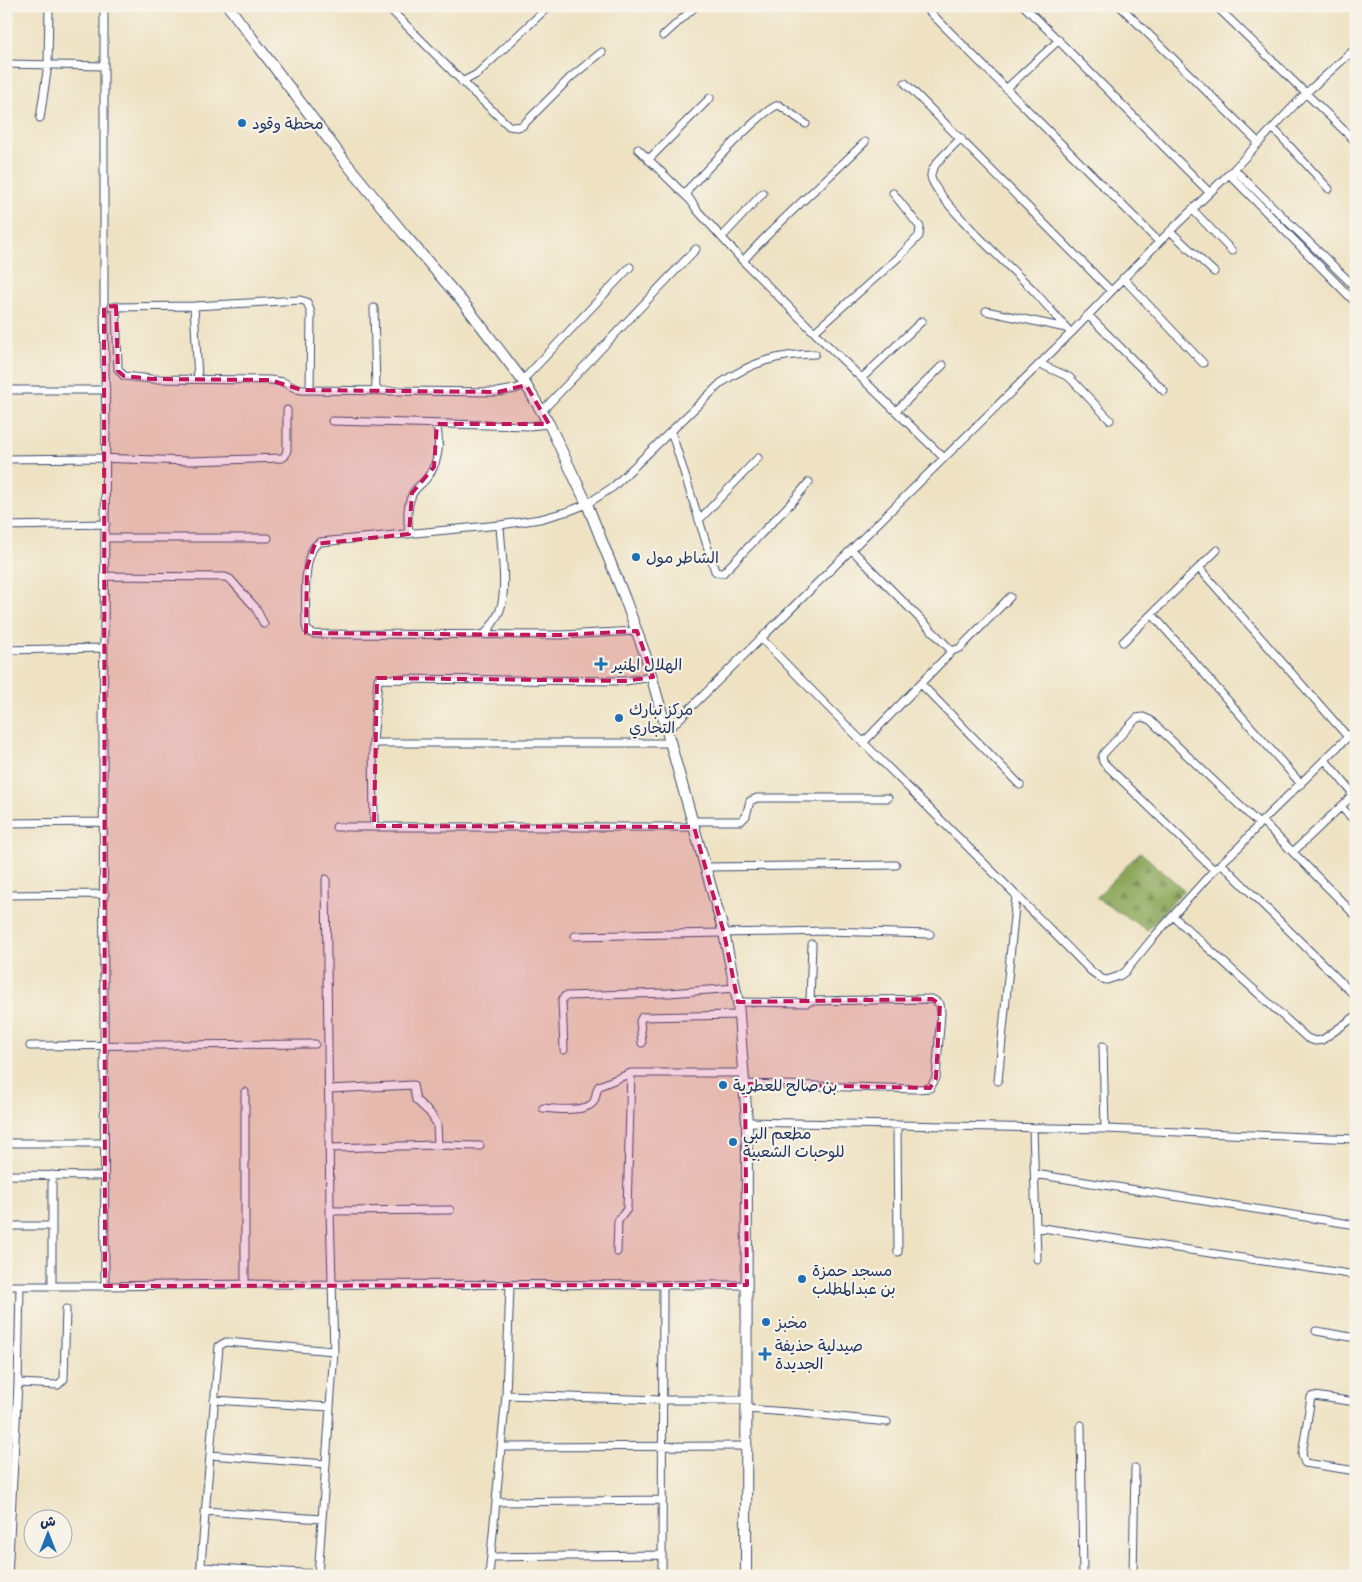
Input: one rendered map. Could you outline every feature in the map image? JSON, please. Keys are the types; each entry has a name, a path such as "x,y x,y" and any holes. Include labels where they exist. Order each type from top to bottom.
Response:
{"main road":[{"path":"228,6 347,164 466,306 524,383 542,411 587,504 653,677 724,933 738,1002 747,1122 746,1576"}],"street":[{"path":"40,118 48,65 49,6"},
{"path":"104,6 104,307 106,390 103,822 105,894 105,1286"},
{"path":"387,6 508,126 519,127 535,114 571,77 602,52"},
{"path":"462,82 476,74 548,6"},
{"path":"663,36 696,6"},
{"path":"924,6 1159,242"},
{"path":"1024,6 1209,192"},
{"path":"1120,6 1259,142"},
{"path":"1216,6 1356,142"},
{"path":"1007,88 1059,40"},
{"path":"668,730 1040,364 1068,331 1088,316 1209,192 1232,172 1305,94 1356,48"},
{"path":"6,64 104,66"},
{"path":"905,83 1111,291"},
{"path":"648,160 710,98"},
{"path":"691,202 686,192 689,188 768,110 779,105 806,124"},
{"path":"1273,128 1329,189"},
{"path":"961,138 933,167 930,175 936,191 967,225 1035,292 1068,331"},
{"path":"743,261 865,142"},
{"path":"638,149 691,202 743,261 944,458"},
{"path":"1232,172 1355,286"},
{"path":"1232,172 1356,303"},
{"path":"814,332 899,257 919,236 920,227 894,193"},
{"path":"722,237 763,194"},
{"path":"1192,209 1232,251"},
{"path":"1170,231 1214,272"},
{"path":"542,411 696,250"},
{"path":"116,306 118,369 124,376 152,379 270,380 283,382 297,389 310,390 498,392 516,390 524,383 630,267"},
{"path":"1123,278 1203,363"},
{"path":"104,307 194,306 300,300 307,302 311,313 310,390"},
{"path":"194,306 198,379"},
{"path":"374,308 376,390"},
{"path":"986,311 1068,331"},
{"path":"1088,316 1164,391"},
{"path":"862,378 922,321"},
{"path":"637,631 562,635 320,635 307,630 307,567 314,546 320,542 500,525 569,511 587,504 613,487 721,382 736,372 775,357 815,354"},
{"path":"1040,364 1069,376 1110,420"},
{"path":"896,411 943,365"},
{"path":"6,390 106,390"},
{"path":"6,459 106,458 190,461 284,457 287,450 287,410"},
{"path":"332,421 529,426 549,424"},
{"path":"409,534 408,511 410,498 430,474 436,462 439,446 436,424"},
{"path":"670,432 715,571 721,573 793,501 809,482"},
{"path":"699,520 758,458"},
{"path":"6,526 106,524"},
{"path":"485,634 495,620 504,594 500,525"},
{"path":"106,538 268,538"},
{"path":"852,550 952,651"},
{"path":"1123,642 1217,550"},
{"path":"1199,568 1348,737"},
{"path":"105,576 225,576 230,579 255,607 264,624"},
{"path":"863,743 952,651 960,648 1010,597"},
{"path":"1152,614 1300,784"},
{"path":"761,638 1091,971 1108,980 1125,972 1214,870 1356,729"},
{"path":"6,650 104,648"},
{"path":"374,826 373,743 378,679 625,681 653,677"},
{"path":"921,684 1020,785"},
{"path":"1214,870 1103,762 1102,757 1104,753 1137,718 1143,717 1150,720 1293,852 1356,916"},
{"path":"373,743 672,744"},
{"path":"1293,852 1351,796 1352,792 1325,760"},
{"path":"336,827 694,824 741,821 746,816 750,801 757,798 888,798"},
{"path":"1341,807 1356,822"},
{"path":"6,823 103,822"},
{"path":"1221,863 1356,997"},
{"path":"706,867 896,865"},
{"path":"201,1567 318,1575 334,1351 330,1211 326,879"},
{"path":"6,895 105,894"},
{"path":"998,1081 1016,896"},
{"path":"1173,916 1307,1038 1315,1042 1322,1040 1356,1016"},
{"path":"575,936 826,932 930,934"},
{"path":"810,1001 812,944"},
{"path":"564,1050 562,1000 565,996 668,993 736,988"},
{"path":"738,1002 807,1003 810,1001 932,999 940,1004 941,1013 936,1078 930,1088 745,1084"},
{"path":"642,1042 640,1021 642,1017 739,1015"},
{"path":"30,1046 315,1044"},
{"path":"1103,1046 1104,1129"},
{"path":"543,1108 570,1110 590,1106 595,1101 596,1091 599,1086 631,1073 744,1073"},
{"path":"617,1252 618,1221 627,1209 631,1073"},
{"path":"329,1089 413,1085 416,1100 430,1113 437,1124 438,1145"},
{"path":"245,1092 245,1284"},
{"path":"747,1122 1104,1129 1356,1140"},
{"path":"897,1125 898,1252"},
{"path":"1033,1128 1037,1260"},
{"path":"6,1143 104,1143"},
{"path":"329,1148 438,1145 480,1146"},
{"path":"1034,1174 1356,1225"},
{"path":"6,1175 104,1176"},
{"path":"52,1175 52,1286"},
{"path":"330,1211 450,1210"},
{"path":"6,1226 52,1226"},
{"path":"1036,1227 1356,1275"},
{"path":"6,1286 245,1284 747,1285"},
{"path":"489,1576 506,1395 510,1285"},
{"path":"662,1576 663,1285"},
{"path":"8,1576 18,1383 20,1286"},
{"path":"18,1383 58,1384 64,1379 66,1309"},
{"path":"1316,1331 1356,1338"},
{"path":"200,1576 218,1350 226,1342 334,1351"},
{"path":"506,1395 746,1405 887,1422"},
{"path":"1356,1402 1311,1397 1302,1455 1305,1462 1356,1471"},
{"path":"214,1400 330,1407"},
{"path":"1081,1424 1083,1576"},
{"path":"501,1447 746,1446"},
{"path":"210,1455 326,1464"},
{"path":"1133,1576 1135,1468"},
{"path":"496,1502 662,1500"},
{"path":"206,1511 322,1519"},
{"path":"491,1557 662,1555"}],"highlighted area":[{"path":"116,306 118,371 124,376 152,379 270,380 302,390 498,392 526,385 549,424 437,424 434,467 412,493 409,534 315,544 307,567 306,633 562,635 637,631 653,677 625,681 377,678 374,826 694,827 724,933 738,1002 932,999 940,1004 936,1078 930,1088 745,1084 747,1285 105,1286 104,307"}],"green space":[{"path":"1140,852 1184,890 1147,930 1096,898"}],"place":[{"name":"محطة وقود","path":"242,123"},
{"name":"الشاطر مول","path":"636,557"},
{"name":"الهلال المنير","path":"601,664"},
{"name":"مركز تبارك التجاري","path":"619,718"},
{"name":"بن صالح للعطرية","path":"723,1085"},
{"name":"مطعم البي للوحبات الشعبية","path":"733,1142"},
{"name":"مسجد حمزة بن عبدالمطلب","path":"802,1279"},
{"name":"مخبز","path":"766,1322"},
{"name":"صيدلية حذيفة الجديدة","path":"765,1354"}]}
